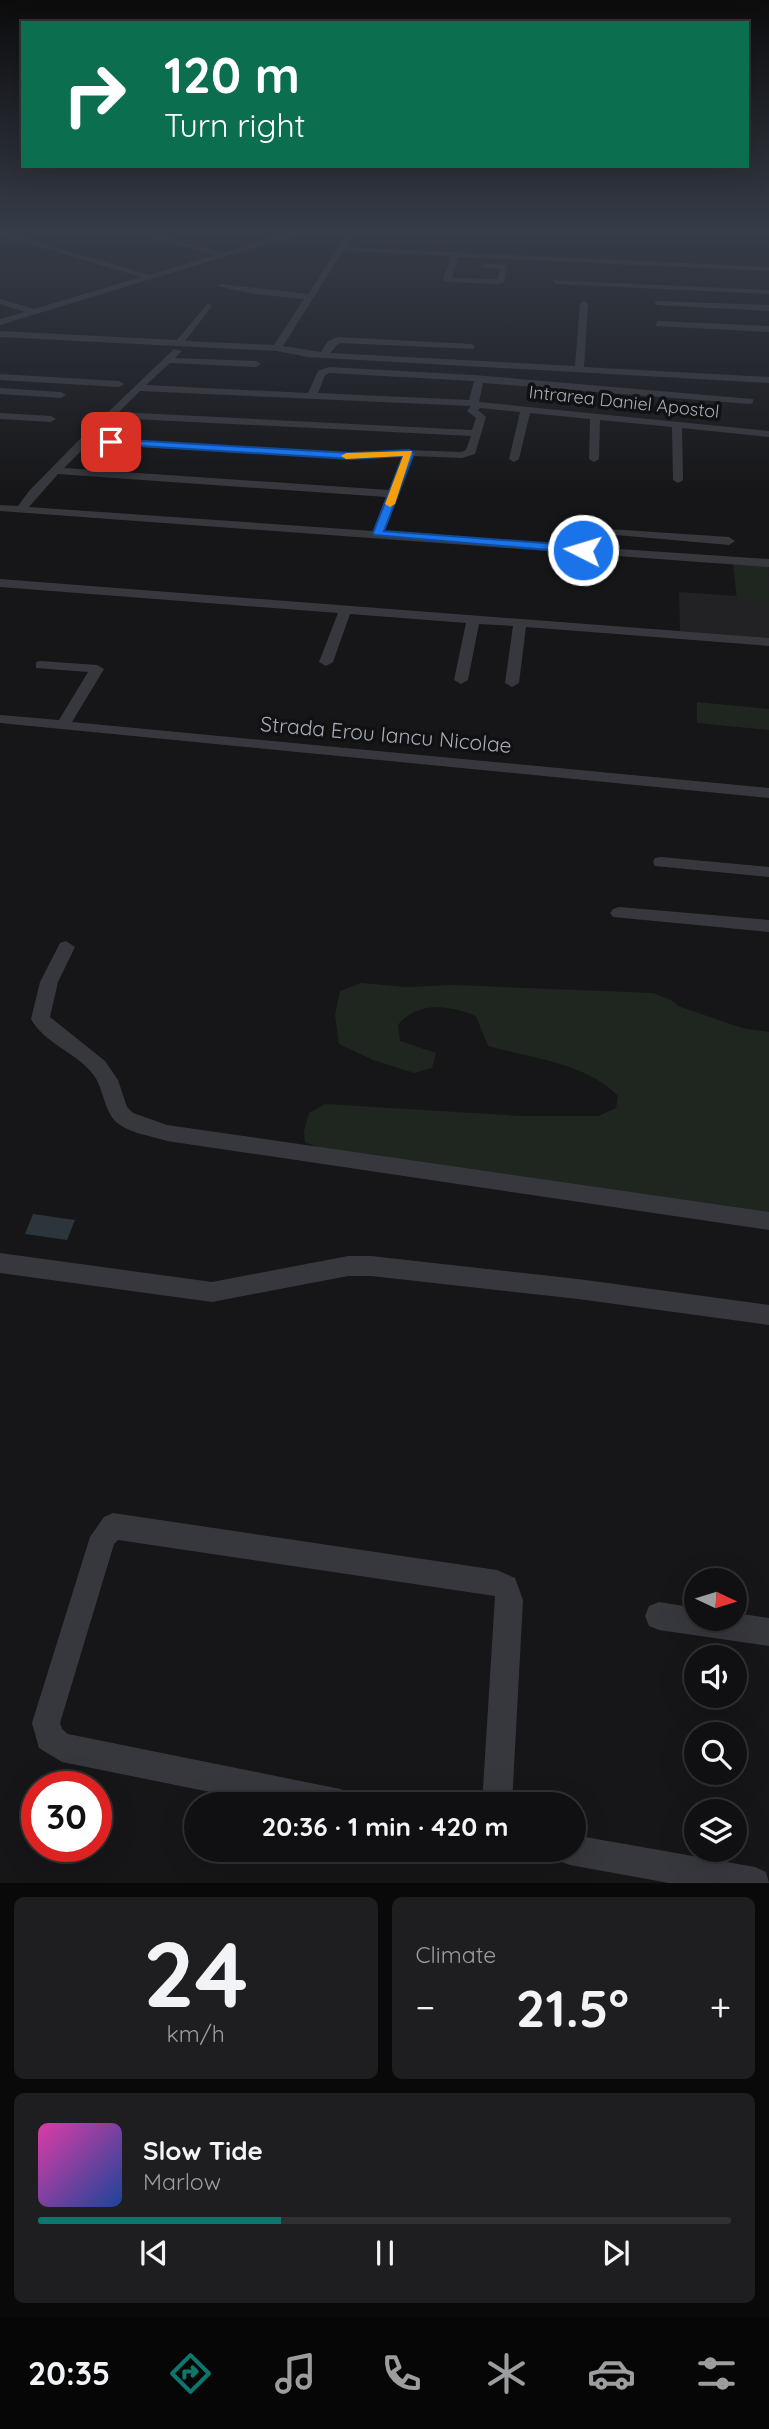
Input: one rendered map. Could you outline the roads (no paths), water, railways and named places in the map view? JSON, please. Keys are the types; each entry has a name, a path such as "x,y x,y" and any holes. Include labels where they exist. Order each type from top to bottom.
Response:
{"street":[{"path":"22,509 33,493 168,360 199,318"},
{"path":"277,348 297,318"},
{"path":"579,369 583,318"},
{"path":"658,324 769,330"},
{"path":"0,334 277,348 324,355 769,380"},
{"path":"692,336 769,340"},
{"path":"324,355 331,343 338,340 471,347"},
{"path":"168,360 256,364"},
{"path":"312,395 321,373 329,370 750,401"},
{"path":"0,377 119,384"},
{"path":"479,380 472,411 481,417 520,410 514,460"},
{"name":"Intrarea Daniel Apostol","path":"138,388 475,404 769,434"},
{"path":"0,391 61,396"},
{"path":"110,415 476,433"},
{"path":"0,416 51,419"},
{"path":"84,441 351,456 409,453 469,455 481,417"},
{"path":"594,459 595,417"},
{"path":"677,425 678,480"},
{"path":"378,533 409,453"},
{"path":"55,471 394,495"},
{"path":"0,508 769,563"},
{"path":"583,550 585,518"},
{"path":"609,532 729,541"},
{"path":"668,536 668,556"},
{"path":"0,583 769,642"},
{"path":"326,662 345,610"},
{"path":"461,680 473,620"},
{"path":"512,683 520,623"},
{"path":"41,665 97,669 63,725"},
{"name":"Strada Erou Iancu Nicolae","path":"2,723 63,725 769,793"},
{"path":"660,862 769,872"},
{"path":"620,913 769,926"},
{"path":"66,947 49,982 40,1019 48,1030 92,1060 105,1074 118,1108 125,1118 167,1133 769,1222"},
{"path":"0,1263 212,1292 348,1266 371,1266 578,1289 769,1315"},
{"path":"282,1792 62,1747 49,1738 46,1723 103,1537 113,1526 497,1583 506,1587 510,1600 499,1792"},
{"path":"659,1616 769,1632"},
{"path":"586,1853 755,1883"}]}
